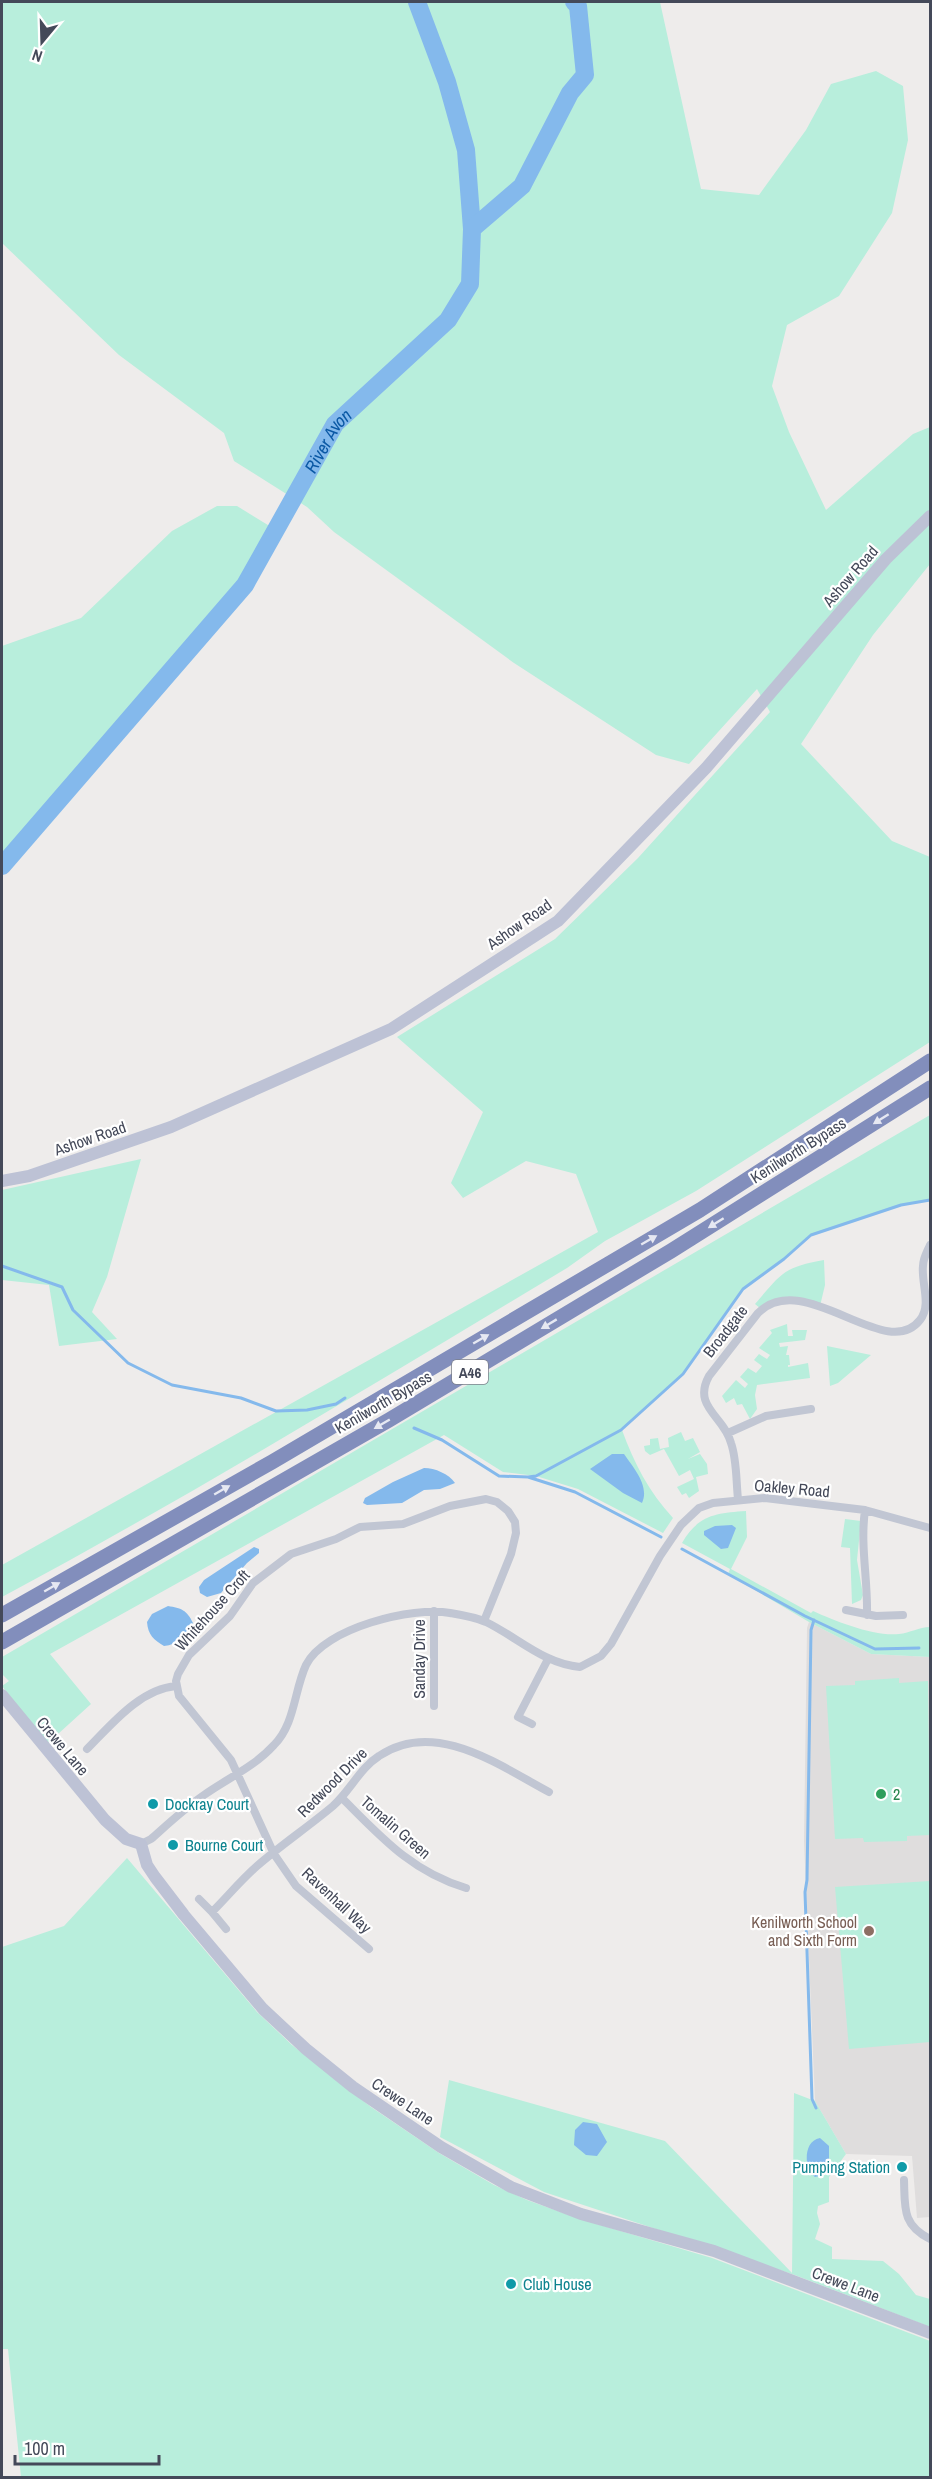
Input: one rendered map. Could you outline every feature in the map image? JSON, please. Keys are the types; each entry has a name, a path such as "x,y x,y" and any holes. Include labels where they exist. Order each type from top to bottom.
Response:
{"highway":[{"name":"Kenilworth Bypass","path":"2,1615 272,1462 700,1210 930,1061"},
{"name":"Kenilworth Bypass","path":"2,1642 389,1420 671,1251 930,1088"}],"main road":[{"name":"Ashow Road","path":"2,1181 29,1176 171,1127 391,1029 558,921 706,768 886,559 930,516"},
{"name":"Crewe Lane","path":"2,1695 105,1820 126,1839 141,1844 147,1865 155,1877 184,1916 263,2009 352,2087 441,2147 511,2187 581,2214 714,2251 930,2333"}],"street":[{"name":"Broadgate","path":"738,1499 732,1445 728,1433 705,1403 704,1385 761,1309 781,1301 803,1302 828,1308 869,1327 891,1331 907,1329 920,1320 924,1312 926,1299 923,1266 930,1245"},
{"path":"728,1433 766,1416 811,1409"},
{"name":"Oakley Road","path":"548,1659 580,1667 601,1656 611,1644 660,1556 688,1516 699,1508 713,1503 765,1498 865,1510 930,1528"},
{"name":"Whitehouse Croft","path":"176,1686 178,1674 189,1655 230,1616 253,1583 291,1554 336,1539 360,1527 403,1524 450,1506 486,1499 497,1502 508,1510 515,1522 516,1533 511,1554 484,1621"},
{"path":"865,1510 862,1547 867,1615"},
{"path":"846,1610 867,1615 903,1615"},
{"path":"141,1844 151,1839 204,1794 262,1757 281,1736 292,1715 307,1664 321,1647 367,1624 404,1613 434,1611 484,1621 548,1659 518,1717 532,1724"},
{"name":"Sanday Drive","path":"434,1611 434,1707"},
{"path":"87,1749 141,1700 158,1689 176,1686 183,1702 225,1750 237,1775"},
{"name":"Redwood Drive","path":"212,1912 258,1866 342,1798 370,1763 381,1754 414,1743 434,1742 463,1749 518,1780 549,1792"},
{"name":"Ravenhall Way","path":"237,1775 274,1854 296,1886 369,1949"},
{"name":"Tomalin Green","path":"342,1798 419,1869 444,1882 466,1888"},
{"path":"199,1899 226,1929"},
{"path":"904,2180 908,2221 918,2233 930,2239"}],"shaded area":[{"name":"Kenilworth School and Sixth Form","path":"809,1622 871,1654 930,1657 930,2217 917,2218 912,2156 846,2154 815,2101 804,1841 807,1628"}],"green space":[{"path":"2,2 564,2 570,8 581,40 578,7 574,2 660,2 701,189 759,195 806,130 831,84 876,71 903,86 908,140 892,213 839,296 787,325 772,386 789,432 826,510 913,434 930,427 930,564 873,635 801,744 892,841 930,857 930,1042 696,1191 605,1241 567,1268 357,1394 145,1518 2,1597 2,1565 598,1232 576,1174 526,1161 463,1198 451,1183 483,1112 397,1037 555,939 638,858 770,712 757,689 689,764 656,755 514,663 334,532 307,507 234,461 224,433 119,355 2,243"},
{"path":"217,506 237,506 276,530 245,585 2,866 2,646 81,618 172,531"},
{"path":"930,1115 930,1200 901,1205 811,1235 784,1259 743,1289 683,1374 622,1430 643,1477 673,1518 663,1533 578,1489 536,1476 503,1472 444,1435 50,1654 91,1704 47,1744 2,1686 9,1681 2,1674 2,1657"},
{"path":"141,1159 107,1277 92,1312 117,1339 59,1346 49,1285 2,1280 2,1190"},
{"path":"824,1260 825,1285 820,1306 792,1301 761,1309 755,1304 784,1273"},
{"path":"787,1324 788,1336 793,1336 792,1330 807,1330 805,1340 779,1343 780,1347 788,1346 786,1355 789,1355 790,1365 788,1367 808,1363 810,1378 757,1385 755,1395 757,1409 750,1419 742,1404 737,1405 734,1398 726,1403 722,1396 736,1380 745,1388 748,1384 740,1377 748,1368 756,1373 762,1366 754,1360 759,1354 767,1359 770,1355 759,1348 772,1333 770,1330"},
{"path":"827,1346 871,1355 838,1383 830,1386"},
{"path":"681,1432 685,1441 693,1438 700,1452 688,1459 700,1454 707,1464 708,1474 696,1477 699,1491 689,1498 686,1493 682,1495 677,1487 694,1479 690,1470 679,1476 664,1449 650,1455 645,1451 644,1446 650,1445 650,1439 658,1438 660,1449 669,1447 668,1438"},
{"path":"746,1511 747,1537 731,1569 811,1613 813,1611 855,1627 889,1634 930,1627 930,1657 871,1654 809,1622 728,1574 730,1569 682,1543 695,1526 709,1517"},
{"path":"845,1519 861,1521 857,1560 863,1595 861,1600 852,1604 850,1548 841,1547"},
{"name":"2","path":"899,1678 899,1683 928,1681 930,1835 907,1836 907,1841 864,1842 863,1838 835,1839 826,1686 855,1685 855,1681"},
{"path":"127,1858 257,2012 292,2045 371,2107 439,2153 494,2185 527,2200 580,2219 712,2258 930,2341 930,2477 21,2477 8,2349 2,2349 2,1947 64,1926"},
{"path":"930,1881 930,2042 849,2049 835,1887"},
{"path":"449,2080 665,2141 792,2273 794,2093 815,2101 846,2154 829,2177 829,2202 818,2206 820,2224 815,2239 832,2247 832,2259 883,2261 899,2274 916,2295 930,2299 930,2333 925,2325 792,2274 544,2192 440,2137"}],"water":[{"path":"612,1454 624,1454 636,1471 644,1490 642,1503 623,1493 590,1469"},
{"path":"424,1468 441,1472 455,1483 440,1489 424,1490 402,1503 367,1505 363,1503 365,1498"},
{"path":"732,1525 736,1528 728,1548 721,1549 704,1535 704,1531 715,1526"},
{"path":"254,1547 259,1549 259,1553 247,1563 221,1593 207,1597 200,1593 199,1587 204,1580"},
{"path":"168,1606 183,1610 193,1623 182,1638 174,1644 164,1646 152,1637 147,1622 152,1614"},
{"path":"583,2122 597,2124 607,2142 597,2156 586,2155 574,2145 575,2130"},
{"path":"820,2138 829,2146 829,2160 823,2175 815,2177 809,2172 807,2152 811,2143"}],"waterway":[{"path":"417,2 447,82 466,150 472,229"},
{"name":"River Avon","path":"2,866 245,585 335,424 448,320 470,284 472,229 522,186 570,93 585,75 578,6 574,2"},
{"path":"528,1477 536,1476 621,1430 683,1374 743,1289 784,1259 811,1235 901,1205 930,1200"},
{"path":"2,1266 62,1287 73,1310 128,1363 172,1385 241,1398 276,1411 307,1410 336,1404 345,1398"},
{"path":"414,1428 442,1440 499,1476 528,1477 575,1492 661,1537"},
{"path":"682,1549 805,1616 875,1649 919,1648"},
{"path":"814,1620 811,1630 805,1892 812,2099 816,2108"}],"place":[{"name":"2","path":"881,1794"},
{"name":"Dockray Court","path":"153,1804"},
{"name":"Bourne Court","path":"173,1845"},
{"name":"Kenilworth School and Sixth Form","path":"869,1931"},
{"name":"Pumping Station","path":"902,2167"},
{"name":"Club House","path":"511,2284"}]}
